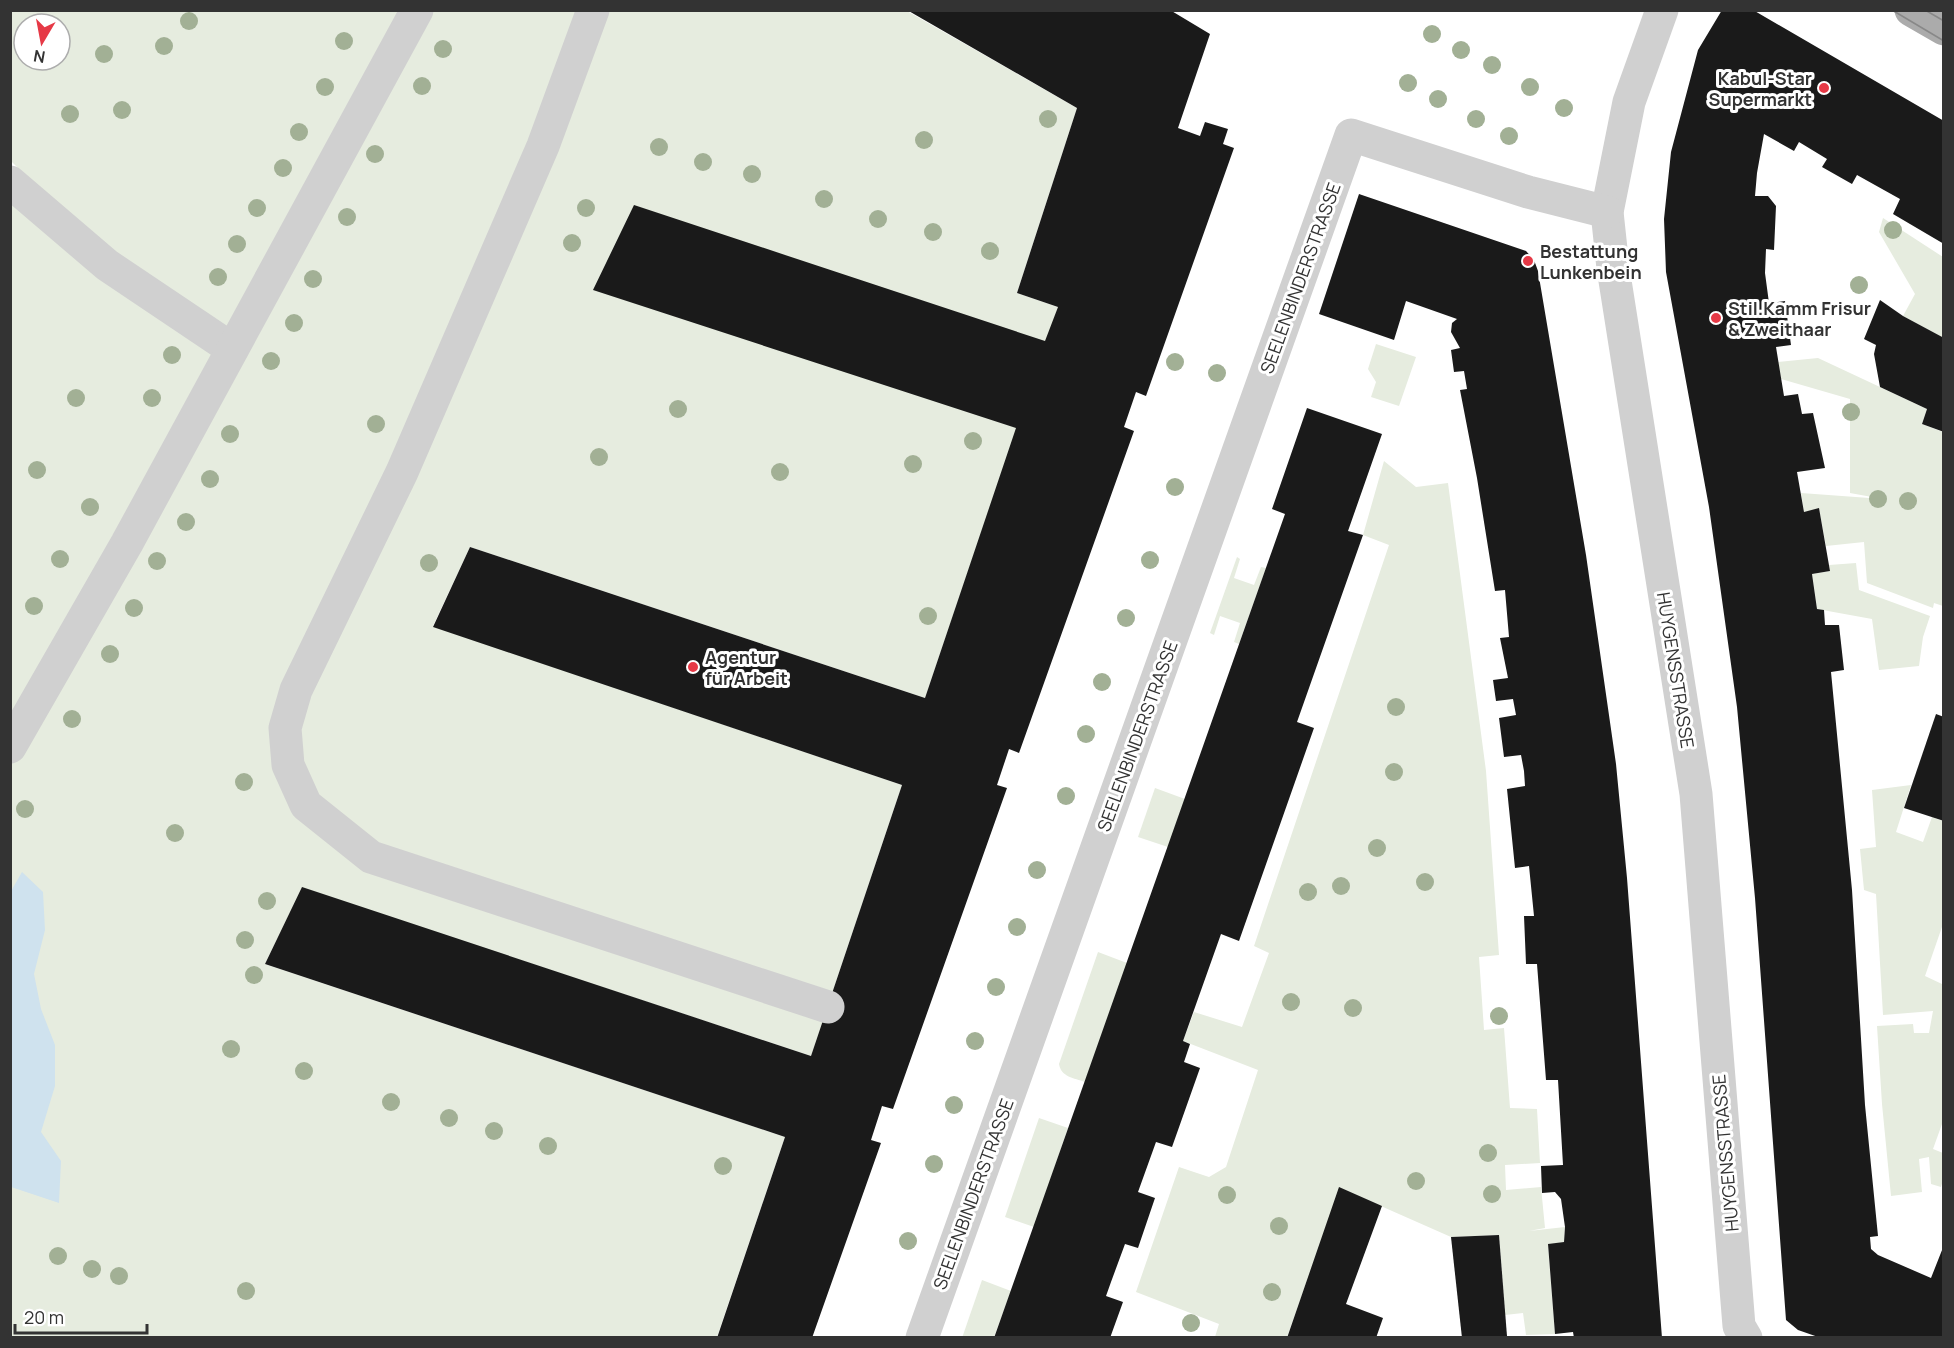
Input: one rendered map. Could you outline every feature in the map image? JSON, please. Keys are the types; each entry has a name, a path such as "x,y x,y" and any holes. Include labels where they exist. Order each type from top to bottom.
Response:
{"main road":[{"path":"1911,10 1944,29"}],"street":[{"path":"10,747 127,543 417,10"},
{"path":"593,10 543,146 406,461 296,690 285,728 288,765 306,805 371,857 828,1007"},
{"name":"HUYGENSSTRASSE","path":"1662,10 1629,102 1607,212 1631,386 1696,794 1739,1326 1746,1338"},
{"name":"SEELENBINDERSTRASSE","path":"922,1338 1351,135 1528,192 1607,212"},
{"path":"10,182 107,265 232,350"}],"shaded area":[{"path":"10,11 907,11 1077,108 1017,293 1058,307 925,698 470,547 433,626 902,785 811,1056 302,888 265,964 785,1137 717,1337 11,1337 10,177 20,170 11,161"},
{"path":"1883,218 1943,257 1943,338 1903,316 1915,294 1879,232"},
{"path":"1376,344 1416,357 1399,406 1371,397 1376,382 1368,369"},
{"path":"1818,358 1927,409 1922,424 1943,432 1943,606 1934,603 1933,608 1867,583 1864,542 1826,546 1819,509 1804,512 1801,493 1883,499 1850,493 1850,399 1781,379 1778,362"},
{"path":"1384,461 1416,487 1448,483 1486,771 1499,955 1479,957 1484,1030 1504,1028 1510,1108 1537,1109 1540,1163 1505,1165 1506,1190 1541,1187 1545,1228 1529,1231 1565,1227 1564,1242 1548,1245 1555,1334 1526,1335 1523,1313 1505,1315 1499,1235 1451,1237 1340,1188 1287,1337 1215,1337 1219,1324 1136,1292 1179,1167 1209,1177 1226,1167 1258,1070 1183,1041 1194,1012 1242,1027 1269,953 1254,946 1389,545 1363,535"},
{"path":"1237,557 1240,559 1234,578 1254,585 1261,567 1266,568 1239,644 1234,642 1240,623 1220,616 1214,635 1210,633"},
{"path":"1856,563 1859,590 1930,616 1923,637 1919,666 1879,670 1872,619 1817,609 1812,574 1830,571 1829,565"},
{"path":"1911,785 1896,832 1923,842 1932,817 1943,821 1943,924 1925,976 1942,984 1943,982 1943,1124 1933,1149 1943,1153 1943,1180 1941,1187 1931,1184 1929,1157 1919,1159 1922,1192 1891,1196 1877,1026 1913,1024 1914,1033 1929,1033 1933,1011 1883,1015 1876,894 1864,890 1860,849 1876,847 1872,790"},
{"path":"1155,788 1185,799 1168,847 1138,837"},
{"path":"1098,952 1127,963 1085,1082 1062,1072 1059,1064"},
{"path":"1039,1118 1068,1128 1034,1227 1005,1217"},
{"path":"982,1280 1011,1291 994,1337 962,1338"}],"water":[{"path":"22,872 43,892 45,930 34,974 41,1009 55,1045 55,1086 41,1132 61,1161 59,1203 11,1187 10,893"}],"building":[{"name":"Agentur für Arbeit","path":"907,10 1170,10 1210,34 1178,128 1200,136 1205,122 1228,129 1223,144 1234,148 1146,396 1136,392 1124,427 1134,431 1019,753 1009,749 997,785 1007,788 893,1109 882,1106 871,1140 881,1143 812,1338 717,1338 785,1137 265,964 302,887 811,1056 902,785 433,627 470,547 925,698 1016,428 593,290 634,205 1045,341 1058,307 1017,293 1077,108"},
{"path":"1722,10 1753,10 1944,121 1944,244 1893,214 1900,199 1857,175 1852,184 1822,167 1827,159 1799,142 1794,151 1764,134 1755,196 1768,196 1776,206 1774,250 1766,249 1765,273 1769,303 1785,301 1791,345 1776,347 1784,396 1798,394 1802,414 1813,413 1825,468 1797,472 1804,512 1819,508 1830,571 1812,574 1817,609 1824,610 1825,625 1839,625 1844,670 1831,672 1852,890 1865,1105 1878,1236 1870,1237 1871,1249 1878,1255 1931,1278 1944,1245 1944,1338 1821,1338 1798,1330 1786,1320 1755,898 1737,707 1709,507 1666,272 1664,219 1671,152 1698,50"},
{"path":"1359,194 1526,251 1534,260 1538,271 1586,555 1616,764 1627,878 1662,1338 1574,1338 1573,1332 1555,1334 1548,1244 1564,1242 1565,1227 1561,1199 1555,1192 1542,1193 1541,1166 1563,1165 1558,1080 1546,1080 1537,964 1526,964 1524,916 1534,916 1529,866 1515,868 1507,789 1525,786 1524,771 1521,755 1504,757 1499,718 1516,715 1513,699 1496,701 1493,680 1508,678 1500,638 1509,637 1505,590 1495,591 1460,390 1467,389 1464,371 1454,372 1451,350 1460,348 1451,332 1452,323 1457,319 1406,301 1394,340 1319,314"},
{"path":"1880,300 1903,316 1944,338 1944,432 1922,424 1927,409 1880,387 1874,354 1876,345 1864,339"},
{"path":"1307,408 1382,434 1348,531 1363,535 1297,722 1314,728 1239,941 1221,934 1183,1041 1190,1044 1184,1062 1200,1068 1172,1147 1156,1142 1138,1192 1155,1198 1138,1248 1125,1244 1106,1296 1123,1302 1110,1338 994,1338 1285,514 1272,509"},
{"path":"1936,714 1944,717 1944,821 1904,808"},
{"path":"1339,1187 1382,1206 1346,1304 1383,1318 1376,1338 1287,1338"},
{"path":"1499,1235 1507,1336 1462,1338 1451,1237"}],"tram line":[{"path":"1892,10 1944,41"},
{"path":"1925,10 1944,21"}],"place":[{"name":"Kabul-Star Supermarkt","path":"1824,88"},
{"name":"Bestattung Lunkenbein","path":"1528,261"},
{"name":"Stil.Kamm Frisur & Zweithaar","path":"1716,318"},
{"name":"Agentur für Arbeit","path":"693,667"}]}
